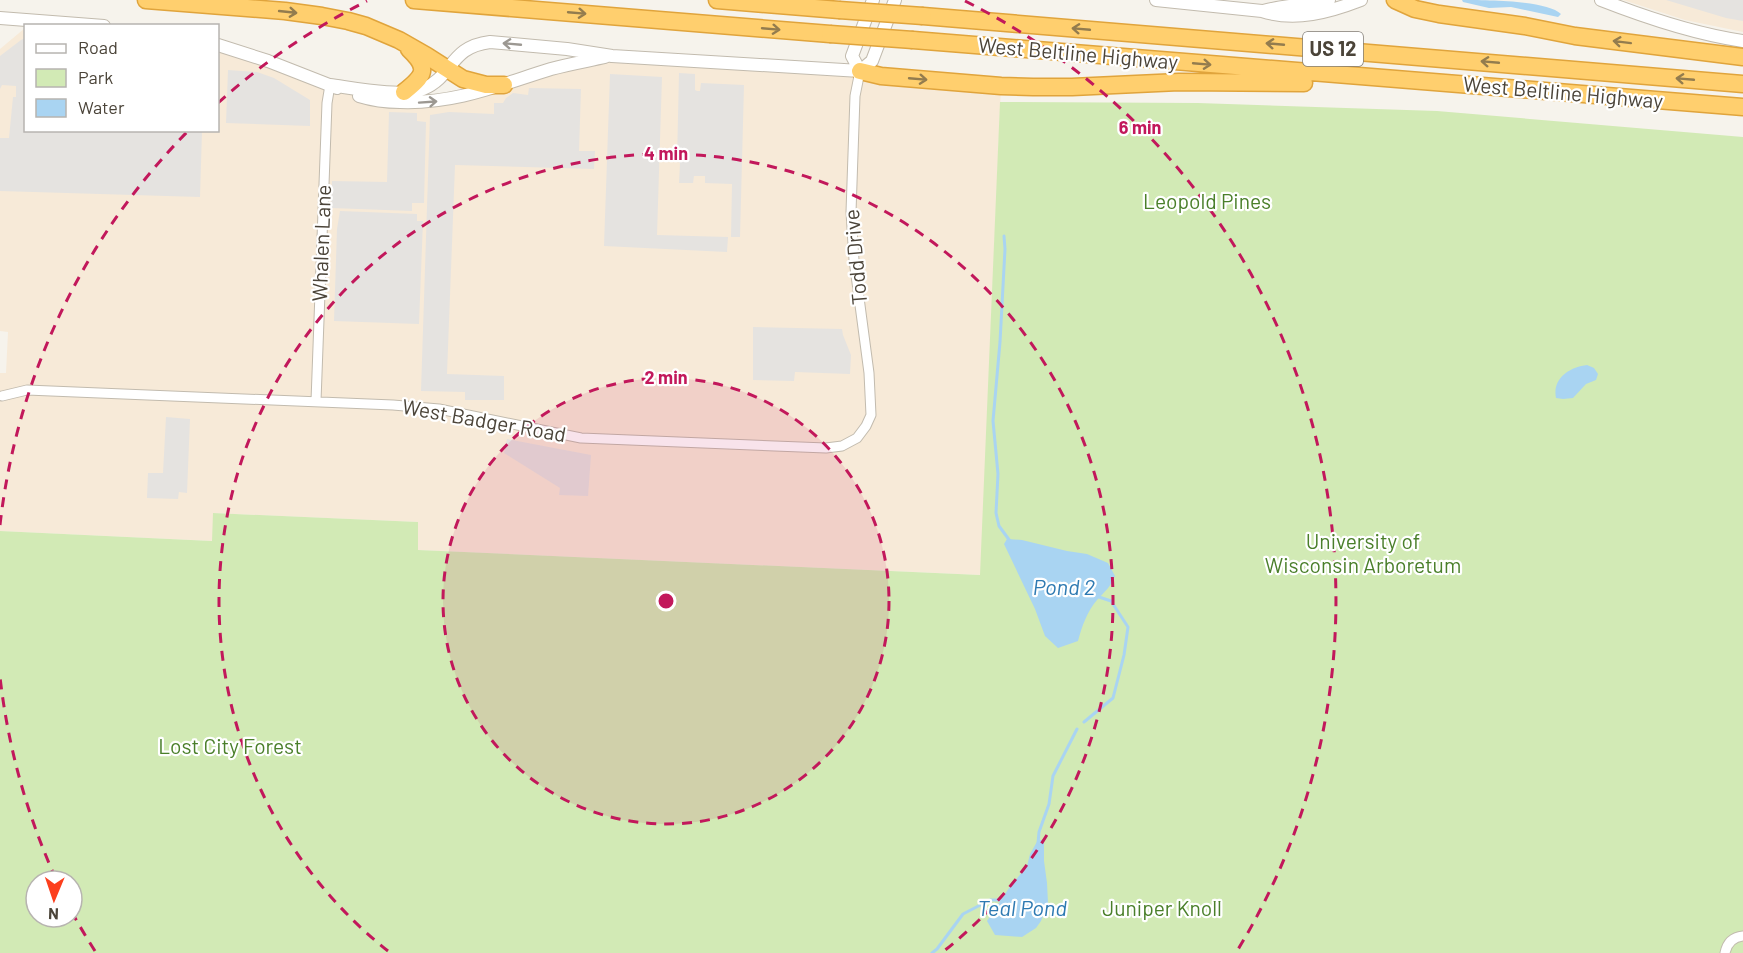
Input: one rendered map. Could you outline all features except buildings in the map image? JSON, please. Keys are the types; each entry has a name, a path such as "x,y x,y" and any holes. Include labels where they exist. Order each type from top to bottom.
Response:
{"highway":[{"path":"146,0 322,16 366,26 399,40 463,79 474,83 504,85"},
{"name":"West Beltline Highway","path":"414,0 1743,107"},
{"name":"West Beltline Highway","path":"717,0 1743,84"},
{"path":"1395,0 1415,9 1575,36 1743,57"},
{"path":"1413,0 1427,11"},
{"path":"399,40 422,65 422,73 418,81 404,93"},
{"path":"860,72 960,83 1054,88 1223,82 1446,84"}],"street":[{"name":"Todd Drive","path":"860,72 852,56 873,0"},
{"name":"Todd Drive","path":"857,438 867,426 871,415 851,212 855,96 860,72 872,61 896,0"},
{"path":"1156,0 1262,11 1276,15 1313,14 1361,0"},
{"path":"1262,11 1281,6 1329,0"},
{"path":"1601,0 1675,26 1707,35 1743,41"},
{"path":"0,18 78,24"},
{"path":"330,85 404,93 422,90 436,82 467,48 479,43 490,42 567,49 612,56 860,72"},
{"path":"219,45 268,61 364,98 418,103 444,101 504,85 554,68 612,56"},
{"name":"Whalen Lane","path":"316,401 327,103 330,85"},
{"name":"West Badger Road","path":"2,396 27,390 316,401 439,409 581,438 826,448 842,446 857,438"},
{"path":"1725,953 1731,941 1743,936"}],"shaded area":[{"path":"1623,0 1743,0 1743,32 1685,20"},
{"path":"1666,0 1743,0 1743,21 1726,18"},
{"path":"24,29 24,132 219,132 219,45 330,85 418,103 612,56 1001,86 981,575 417,550 418,522 213,513 213,541 0,531 0,373 6,373 8,332 0,331 0,49"},
{"path":"24,38 24,132 202,132 200,197 0,191 0,138 9,138 16,86 2,85 0,89 0,56"},
{"path":"228,70 257,72 274,78 310,100 310,126 226,123"},
{"path":"679,73 695,74 695,90 697,91 700,91 701,83 744,85 740,237 731,237 732,184 705,183 705,176 694,176 693,183 679,183 680,163 677,161"},
{"path":"610,74 662,77 657,235 728,237 727,252 604,246"},
{"path":"529,88 581,89 579,151 595,151 594,169 455,165 447,374 504,376 504,400 465,400 465,392 421,391 430,115 449,112 494,114 494,103 503,103 513,93 528,95"},
{"path":"389,112 417,113 417,121 426,122 424,203 412,203 412,211 331,208 332,181 387,182"},
{"path":"340,211 417,214 417,221 423,221 419,324 334,321 337,229"},
{"path":"753,327 842,329 851,355 850,374 795,372 794,381 753,380"},
{"path":"166,417 190,419 187,493 179,492 178,499 147,498 148,473 163,473"},
{"path":"507,439 591,455 588,496 559,495 560,488 504,453"}],"green space":[{"name":"University of Wisconsin Arboretum","path":"1000,102 1198,103 1437,111 1743,137 1743,953 0,953 0,531 212,541 213,513 418,522 418,550 980,575"}],"water":[{"path":"1462,0 1529,3 1554,9 1561,14 1558,17 1511,7 1489,8"},
{"path":"1587,365 1594,368 1598,374 1596,380 1586,384 1573,398 1556,398 1555,391 1560,379 1574,368"},
{"name":"Pond 2","path":"1007,539 1087,554 1108,563 1115,576 1090,609 1078,641 1058,648 1045,636 1035,609 1004,544"},
{"name":"Teal Pond","path":"1038,840 1044,840 1048,903 1041,921 1036,928 1022,937 995,935 987,921 1027,866 1030,854"}],"waterway":[{"path":"1004,236 1000,342 993,421 998,474 996,513 999,526 1010,541"},
{"path":"1084,722 1113,698 1124,655 1128,627 1111,601 1099,597"},
{"path":"1038,843 1039,832 1049,804 1053,776 1077,729"},
{"path":"932,953 963,914 990,900 1002,900"}],"park label":[{"name":"Leopold Pines","path":"1207,202"},
{"name":"Lost City Forest","path":"230,747"},
{"name":"Juniper Knoll","path":"1162,909"}]}
